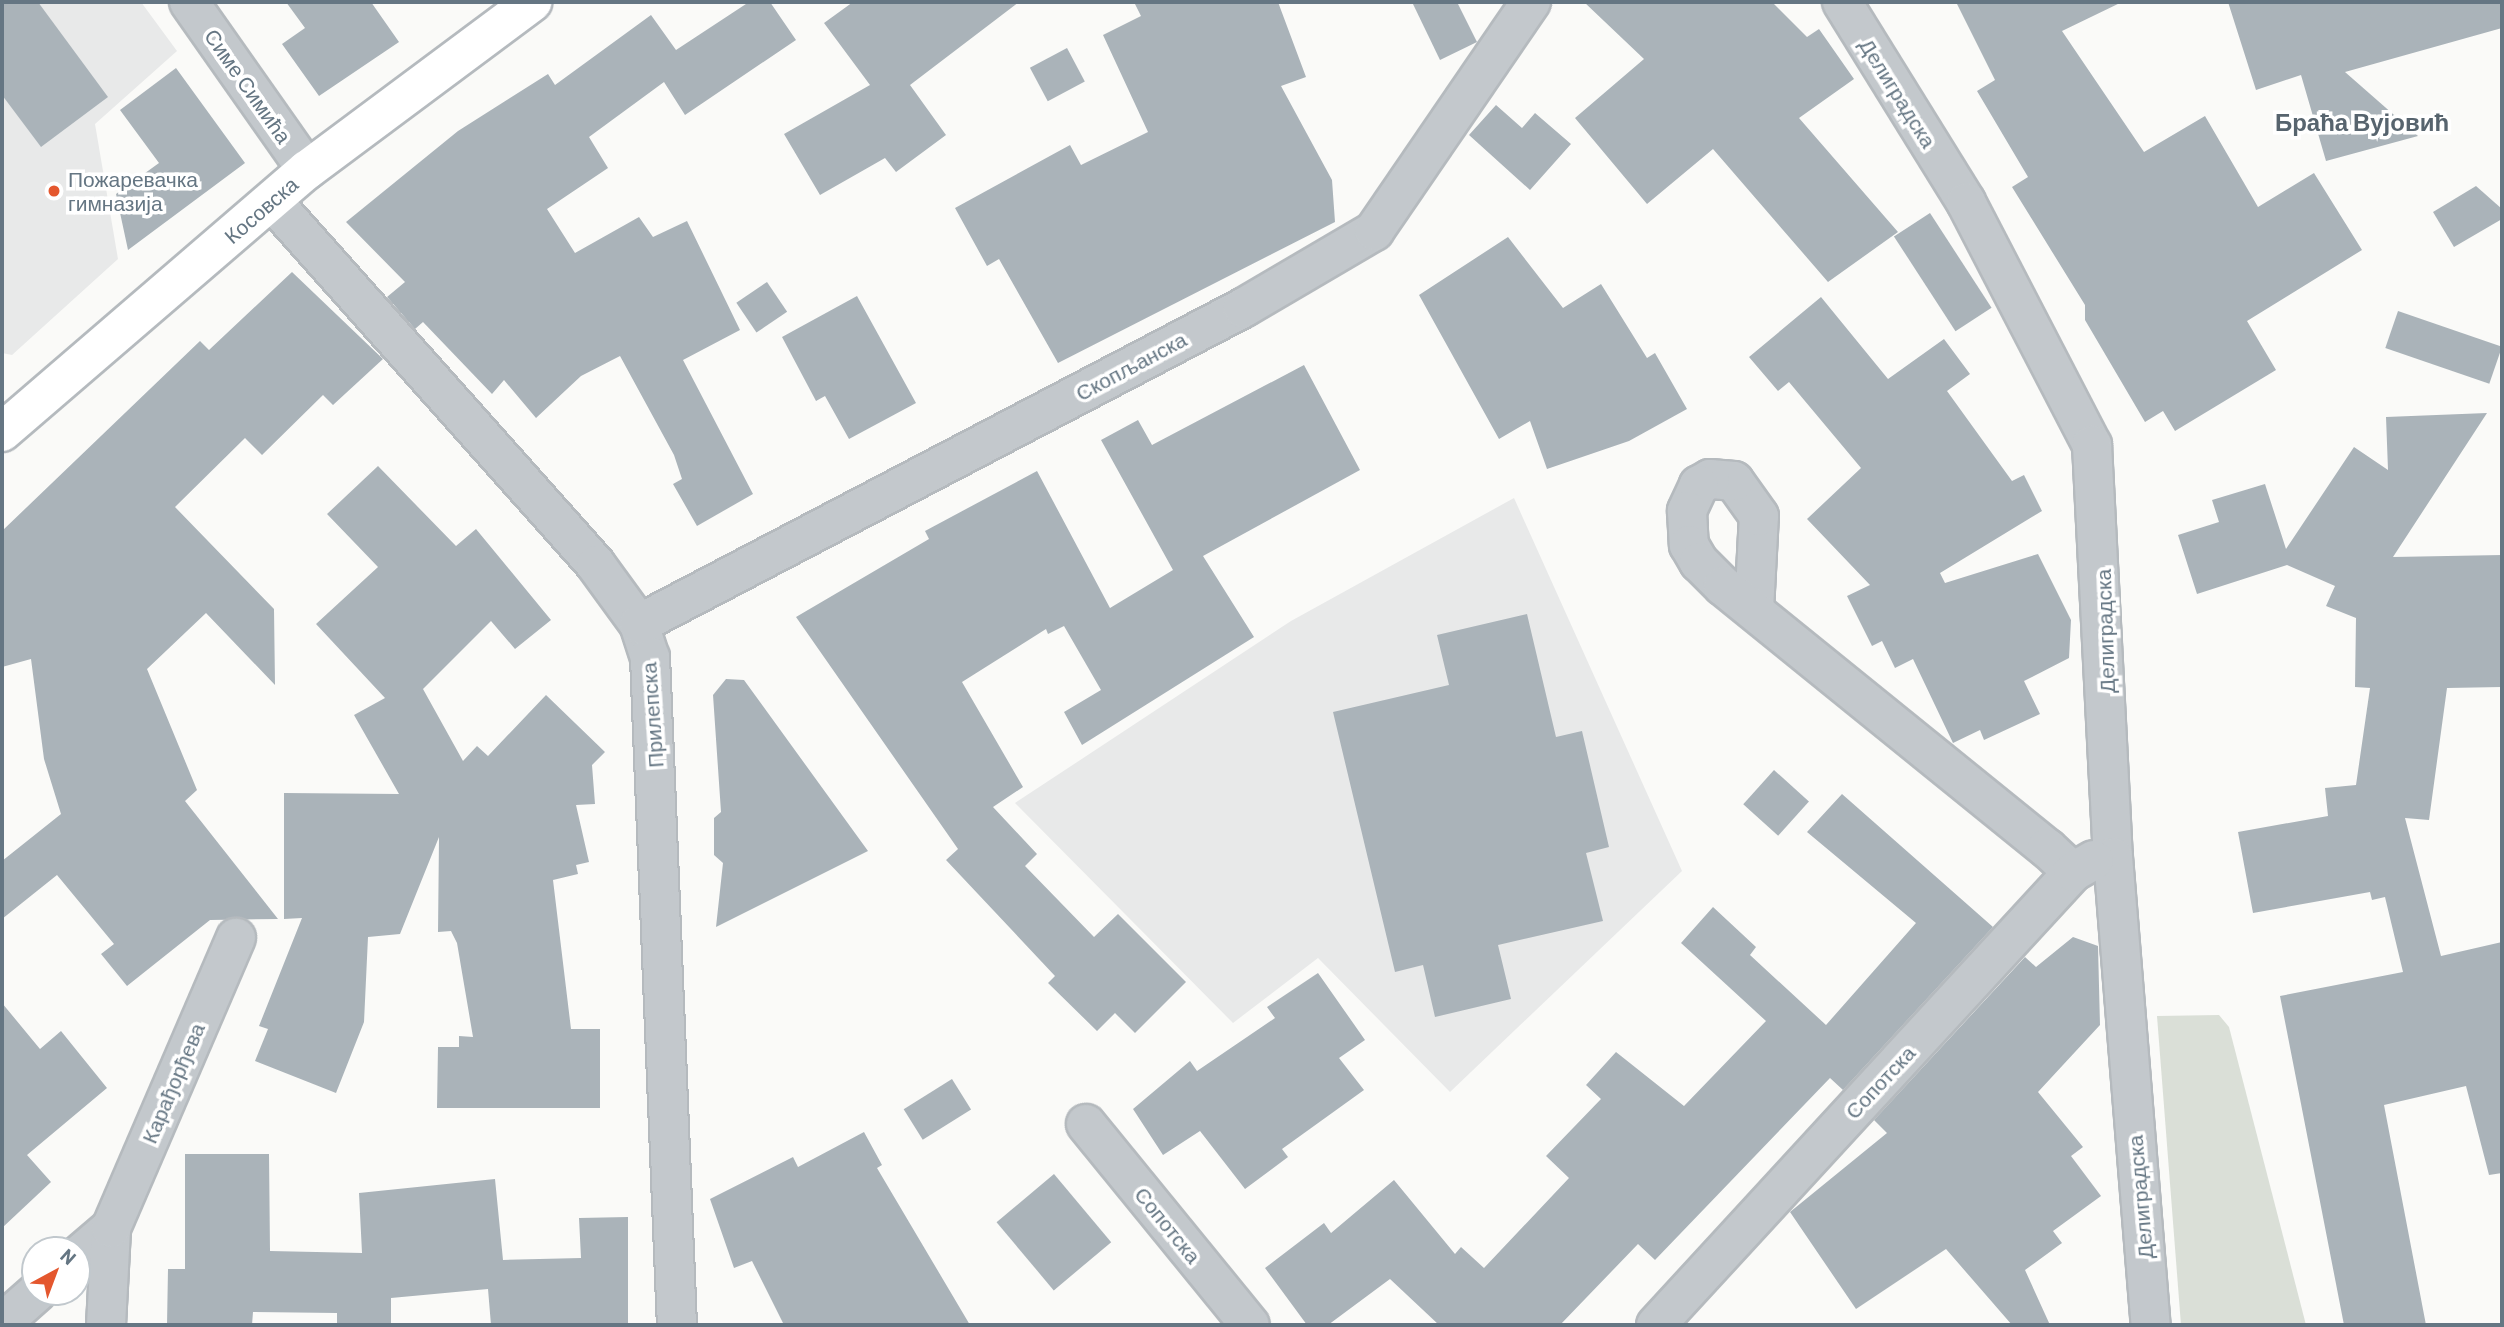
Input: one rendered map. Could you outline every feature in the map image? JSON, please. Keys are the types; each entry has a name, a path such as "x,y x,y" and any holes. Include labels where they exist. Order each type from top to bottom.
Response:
{"main road":[{"name":"Косовска","path":"2,432 307,170 532,2"}],"street":[{"name":"Симе Симића","path":"189,2 307,170"},
{"name":"Скопљанска","path":"639,624 1243,308 1374,231 1531,2"},
{"name":"Делиградска","path":"1842,2 1966,202 2092,445 2113,857 2151,1325"},
{"name":"Прилепска","path":"272,201 596,565 639,624 651,670 677,1325"},
{"path":"1754,610 2073,872"},
{"name":"Сопотска","path":"1657,1325 2073,872 2113,857"},
{"name":"Карађорђева","path":"106,1325 111,1228 236,938"},
{"name":"Сопотска","path":"1086,1124 1250,1325"},
{"name":"Карађорђева","path":"91,1245 111,1228"},
{"path":"2,1323 21,1306"}],"shaded area":[{"name":"Пожаревачка гимназија","path":"2,2 141,2 177,51 95,124 118,259 12,355 2,353"},
{"path":"1514,498 1682,871 1450,1092 1318,958 1233,1023 1015,803 1291,621"},
{"path":"2219,1015 2229,1027 2306,1325 2181,1325 2157,1016"}],"building":[{"path":"2,2 38,2 108,97 41,147 2,95"},
{"path":"286,2 371,2 399,42 319,96 282,44 305,28"},
{"path":"749,2 770,2 796,40 685,115 664,82 589,137 608,168 547,209 575,253 639,217 653,237 687,221 740,330 683,360 753,494 697,526 673,484 682,479 674,455 620,356 581,376 536,418 504,380 492,394 423,322 415,329 387,297 405,282 346,222 458,131 548,74 555,85 651,15 676,50"},
{"path":"853,2 1019,2 910,85 946,135 896,172 885,158 820,195 784,134 870,85 824,23"},
{"path":"1134,2 1278,2 1306,77 1281,86 1332,180 1335,222 1058,363 999,259 987,266 955,208 1070,145 1081,165 1148,132 1103,35 1141,16"},
{"path":"1412,2 1457,2 1477,42 1440,60"},
{"path":"1584,2 1772,2 1807,37 1819,29 1854,79 1799,118 1898,232 1828,282 1713,149 1647,204 1575,118 1644,59"},
{"path":"1956,2 2122,2 2062,31 2144,152 2205,116 2258,207 2314,173 2362,250 2247,321 2276,370 2175,431 2163,411 2145,422 2085,320 2085,305 2012,187 2028,177 1977,91 1995,80"},
{"path":"2228,2 2502,2 2502,28 2345,72 2418,136 2326,161 2301,75 2256,90"},
{"path":"1067,48 1085,82 1048,101 1030,68"},
{"path":"176,68 245,163 128,250 116,194 159,163 120,110"},
{"path":"1496,105 1522,128 1535,113 1571,144 1530,190 1469,135"},
{"path":"2476,186 2502,209 2502,219 2454,247 2433,212"},
{"path":"1930,213 1992,308 1955,331 1894,236"},
{"path":"1508,237 1563,308 1601,284 1647,358 1655,353 1687,409 1629,441 1547,469 1530,421 1499,439 1419,295"},
{"path":"292,272 383,359 333,405 323,395 262,455 245,438 175,507 274,609 275,685 206,613 147,669 197,790 185,801 278,919 210,920 127,986 101,954 114,944 57,875 2,919 2,861 61,814 44,759 31,659 2,667 2,531 200,341 209,350"},
{"path":"767,282 787,312 756,333 736,303"},
{"path":"857,296 916,403 849,439 825,396 816,401 782,337"},
{"path":"1821,297 1888,379 1944,339 1970,374 1947,391 2012,481 2024,475 2042,511 1940,573 1945,583 2038,554 2071,620 2069,658 2024,681 2040,714 1984,740 1980,730 1953,743 1913,659 1895,668 1882,641 1872,646 1847,596 1870,585 1807,519 1861,468 1789,382 1778,391 1749,357"},
{"path":"2398,311 2502,347 2489,384 2385,348"},
{"path":"1304,365 1360,470 1203,556 1254,637 1082,745 1064,712 1101,690 1064,626 1048,634 1046,629 962,682 1023,787 993,807 1037,854 1025,866 1094,937 1118,914 1186,982 1135,1033 1115,1013 1097,1031 1048,983 1055,976 946,860 958,849 796,617 929,539 925,531 1037,471 1110,608 1173,570 1101,440 1138,420 1152,445"},
{"path":"2487,413 2393,557 2502,555 2502,687 2447,688 2429,820 2405,818 2441,956 2502,942 2502,1173 2489,1175 2466,1086 2384,1105 2426,1325 2344,1325 2280,996 2403,972 2385,897 2372,900 2370,892 2253,913 2238,832 2328,816 2325,788 2356,785 2370,688 2355,687 2356,618 2326,606 2335,586 2287,565 2197,594 2178,535 2219,522 2212,500 2265,484 2286,549 2354,447 2388,470 2386,417"},
{"path":"378,466 456,546 476,529 551,620 515,649 491,621 423,689 463,761 477,746 488,756 546,695 605,752 592,765 595,804 576,805 589,862 576,865 578,874 553,880 571,1029 600,1029 600,1108 437,1108 438,1047 459,1047 459,1036 473,1037 457,943 451,931 438,932 439,837 400,934 368,937 364,1022 336,1093 255,1061 268,1029 259,1026 302,918 284,919 284,793 399,794 354,715 385,698 316,624 378,567 327,514"},
{"path":"1527,614 1556,737 1582,731 1609,847 1586,853 1603,921 1498,945 1511,999 1435,1017 1423,965 1395,972 1333,712 1449,685 1437,635"},
{"path":"726,679 744,680 868,851 716,927 723,863 714,855 714,818 721,812 713,695"},
{"path":"1774,770 1809,801 1778,836 1743,804"},
{"path":"1842,794 1993,927 1843,1090 1830,1078 1655,1260 1638,1244 1560,1325 1439,1325 1390,1279 1328,1325 1307,1325 1265,1268 1324,1223 1331,1233 1394,1180 1455,1254 1461,1247 1484,1268 1569,1178 1546,1156 1601,1099 1586,1085 1616,1052 1684,1106 1766,1021 1681,943 1713,907 1756,947 1750,955 1826,1025 1916,923 1807,832"},
{"path":"2073,937 2098,946 2100,1025 2038,1092 2083,1147 2071,1156 2101,1196 2053,1231 2062,1243 2025,1270 2050,1325 2012,1325 1946,1249 1856,1309 1790,1212 1887,1133 1874,1120 2025,957 2036,967"},
{"path":"1318,973 1365,1040 1339,1058 1364,1090 1282,1149 1288,1157 1245,1189 1200,1131 1163,1155 1133,1109 1190,1061 1197,1071 1275,1018 1267,1007"},
{"path":"2,1003 40,1049 61,1031 107,1088 27,1155 51,1182 2,1228"},
{"path":"952,1079 971,1110 923,1140 904,1109"},
{"path":"864,1132 882,1165 877,1168 970,1325 784,1325 752,1261 734,1268 710,1199 793,1157 798,1167"},
{"path":"185,1154 269,1154 270,1251 362,1253 359,1193 495,1179 503,1260 581,1258 579,1218 628,1217 628,1325 491,1325 488,1289 391,1298 391,1325 337,1325 337,1313 253,1312 252,1325 167,1325 168,1269 185,1269"},
{"path":"1054,1174 1111,1242 1054,1290 997,1222"}],"place":[{"name":"Пожаревачка гимназија","path":"54,191"}],"district":[{"name":"Браћа Вујовић","path":"2362,122"}]}
